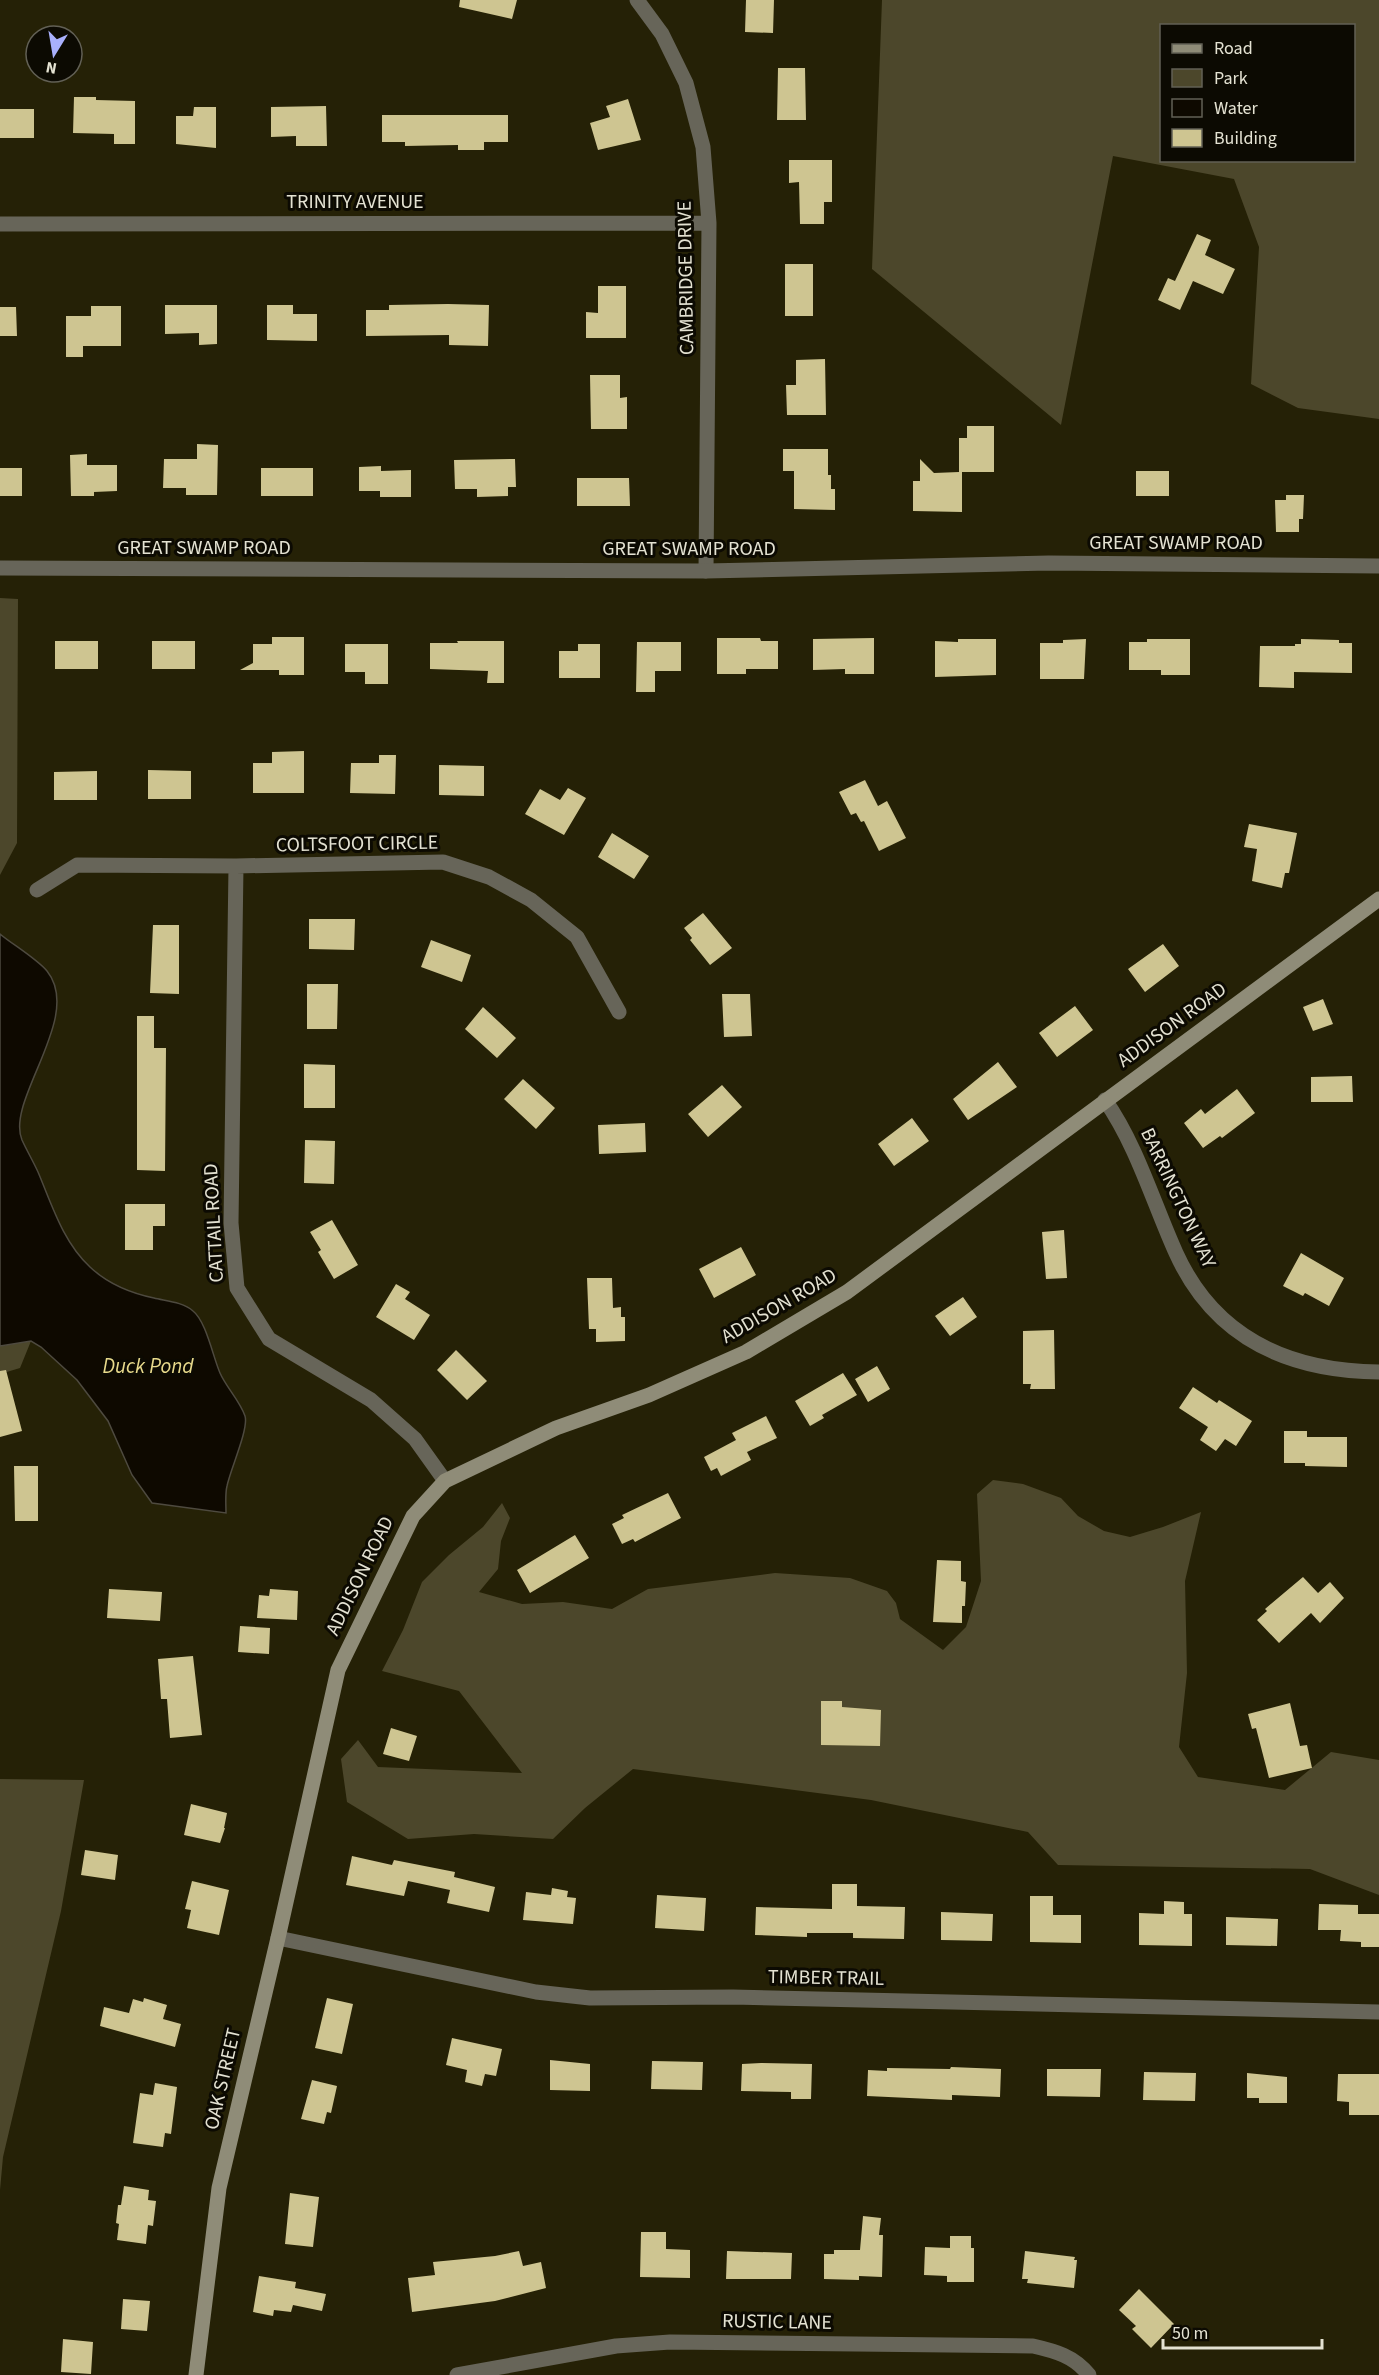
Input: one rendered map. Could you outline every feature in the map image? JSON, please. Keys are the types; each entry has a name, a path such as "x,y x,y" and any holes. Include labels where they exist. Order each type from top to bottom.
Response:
{"main road":[{"name":"ADDISON ROAD","path":"309,1796 338,1670 413,1516 445,1481 556,1428 649,1395 746,1352 847,1292 1379,899"},
{"name":"OAK STREET","path":"196,2375 219,2188 309,1796"}],"street":[{"name":"CAMBRIDGE DRIVE","path":"637,0 662,34 686,83 703,147 709,223 706,571"},
{"name":"TRINITY AVENUE","path":"0,224 709,223"},
{"name":"GREAT SWAMP ROAD","path":"0,568 706,571 1049,563 1379,566"},
{"name":"COLTSFOOT CIRCLE","path":"37,890 77,865 236,866 443,862 489,877 531,900 577,937 619,1012"},
{"name":"CATTAIL ROAD","path":"236,866 231,1223 237,1288 269,1339 371,1400 415,1439 445,1481"},
{"name":"BARRINGTON WAY","path":"1105,1100 1132,1148 1187,1274 1221,1317 1247,1340 1291,1360 1336,1371 1379,1372"},
{"name":"TIMBER TRAIL","path":"278,1938 536,1992 590,1998 733,1997 1379,2012"},
{"name":"RUSTIC LANE","path":"458,2375 616,2346 670,2342 1033,2346 1062,2353 1082,2366 1089,2375"}],"green space":[{"path":"882,0 1379,0 1379,419 1298,408 1251,384 1259,247 1234,179 1113,156 1061,425 872,269"},
{"path":"0,598 18,599 17,843 0,875"},
{"path":"31,1341 20,1368 0,1374 0,1346"},
{"path":"993,1480 1023,1484 1061,1498 1078,1516 1104,1531 1130,1537 1201,1512 1185,1581 1187,1673 1179,1747 1198,1777 1285,1790 1331,1752 1379,1760 1379,1895 1310,1869 1058,1865 1028,1832 871,1800 633,1769 585,1808 553,1839 474,1834 408,1839 347,1802 341,1759 358,1740 378,1767 522,1773 459,1691 382,1671 403,1630 422,1582 449,1555 483,1527 502,1503 510,1518 501,1541 498,1569 479,1592 522,1604 563,1602 612,1609 648,1589 775,1573 850,1578 887,1591 896,1603 900,1619 943,1650 966,1627 981,1581 977,1494"},
{"path":"0,1779 84,1780 61,1911 3,2157 0,2190"}],"water":[{"name":"Duck Pond","path":"0,934 43,966 56,990 56,1011 51,1034 24,1103 20,1123 22,1140 65,1235 90,1267 112,1283 128,1290 184,1306 193,1311 202,1323 220,1373 245,1416 239,1450 226,1489 226,1513 152,1503 132,1475 108,1421 77,1380 41,1347 31,1341 0,1346"}],"building":[{"path":"460,0 517,0 512,19 459,7"},
{"path":"746,0 774,0 773,33 745,32"},
{"path":"778,68 805,68 806,120 777,120"},
{"path":"74,97 135,101 135,144 114,144 114,134 73,133"},
{"path":"628,99 641,140 598,150 590,123 610,117 606,106"},
{"path":"326,106 327,146 296,146 296,136 271,137 271,107"},
{"path":"194,107 216,107 216,148 176,144 176,116 193,116"},
{"path":"0,109 34,109 34,138 0,138"},
{"path":"382,115 508,115 508,142 484,142 484,150 458,150 458,145 405,146 405,142 382,142"},
{"path":"789,160 832,160 832,202 824,202 824,224 800,224 799,182 789,183"},
{"path":"1197,234 1211,240 1205,255 1235,269 1223,294 1193,281 1180,310 1158,300 1168,278 1175,281"},
{"path":"785,264 813,264 813,316 785,316"},
{"path":"598,286 626,286 626,338 586,338 586,312 598,313"},
{"path":"165,305 217,305 217,344 199,345 199,333 165,334"},
{"path":"267,305 293,305 293,314 317,314 317,341 267,340"},
{"path":"389,305 489,305 488,346 449,345 449,335 366,336 366,310 389,310"},
{"path":"91,306 121,306 121,346 83,346 83,357 66,357 66,316 91,316"},
{"path":"0,307 16,307 17,336 0,336"},
{"path":"825,359 826,415 787,415 786,385 796,385 796,360"},
{"path":"590,375 620,375 620,398 627,397 627,429 591,429"},
{"path":"967,426 994,426 994,472 962,472 962,512 913,511 913,481 920,481 920,459 934,473 959,472 959,438 967,438"},
{"path":"197,444 218,445 217,495 186,495 186,488 163,488 164,459 197,459"},
{"path":"783,449 828,449 828,475 831,475 831,489 835,489 835,510 794,509 794,471 783,471"},
{"path":"87,454 87,465 117,465 117,491 94,492 94,496 71,496 70,455"},
{"path":"515,459 516,487 508,487 508,496 477,497 477,489 455,489 454,460"},
{"path":"381,466 381,471 411,470 411,497 380,497 380,491 359,491 359,467"},
{"path":"0,468 22,468 22,496 0,496"},
{"path":"261,468 313,468 313,496 261,496"},
{"path":"1136,471 1169,471 1169,496 1136,496"},
{"path":"577,478 629,478 630,506 577,506"},
{"path":"1286,495 1304,495 1303,519 1299,519 1299,532 1276,532 1275,500 1286,500"},
{"path":"272,637 304,637 304,675 279,675 279,670 240,670 253,663 253,644 272,644"},
{"path":"717,638 760,638 761,641 778,641 778,669 746,669 746,674 717,674"},
{"path":"874,638 874,674 845,674 845,669 813,670 813,639"},
{"path":"958,639 996,639 996,675 935,677 935,641 958,642"},
{"path":"1086,639 1084,679 1040,679 1040,643 1063,643 1063,640"},
{"path":"1147,639 1190,639 1190,675 1161,675 1161,670 1129,670 1129,642 1147,642"},
{"path":"1301,639 1339,640 1339,643 1352,643 1352,673 1294,672 1294,688 1259,687 1260,646 1295,646 1295,644 1301,644"},
{"path":"55,641 98,641 98,669 55,669"},
{"path":"152,641 195,641 195,669 152,669"},
{"path":"457,641 504,641 504,683 487,683 488,671 430,669 430,643 458,643"},
{"path":"637,642 681,642 681,671 655,671 655,692 636,692"},
{"path":"345,644 388,644 388,684 365,684 365,672 345,672"},
{"path":"578,644 600,644 600,678 559,678 559,651 578,651"},
{"path":"304,751 304,793 253,793 253,763 272,763 272,752"},
{"path":"379,755 396,755 395,794 350,793 351,763 379,763"},
{"path":"439,765 484,766 484,796 439,795"},
{"path":"148,770 191,771 191,799 148,799"},
{"path":"97,771 97,800 54,800 54,772"},
{"path":"865,780 878,806 887,801 906,838 879,851 864,821 861,822 856,813 851,815 839,792"},
{"path":"568,788 586,798 564,835 525,814 540,789 560,800"},
{"path":"1249,824 1297,833 1289,873 1285,873 1282,888 1252,881 1257,849 1244,847"},
{"path":"612,833 649,856 634,879 598,857"},
{"path":"703,913 732,948 710,965 690,940 692,938 684,928"},
{"path":"309,919 355,919 354,950 309,949"},
{"path":"153,925 179,925 179,994 150,993"},
{"path":"431,940 471,955 462,982 421,967"},
{"path":"1163,944 1179,966 1145,992 1128,969"},
{"path":"307,984 338,984 337,1029 307,1029"},
{"path":"722,994 750,994 752,1036 724,1037"},
{"path":"1323,999 1333,1024 1313,1031 1303,1007"},
{"path":"1075,1006 1093,1030 1057,1057 1039,1033"},
{"path":"483,1007 516,1038 497,1058 465,1029"},
{"path":"137,1016 154,1016 154,1048 166,1048 165,1171 137,1170"},
{"path":"998,1062 1017,1087 968,1120 953,1099"},
{"path":"304,1064 335,1065 335,1108 304,1108"},
{"path":"1352,1076 1353,1102 1311,1102 1311,1077"},
{"path":"523,1079 555,1108 536,1129 504,1099"},
{"path":"722,1085 742,1107 708,1137 688,1114"},
{"path":"1237,1089 1255,1113 1222,1138 1220,1136 1203,1148 1184,1123 1201,1109 1205,1114"},
{"path":"912,1118 929,1141 894,1166 878,1144"},
{"path":"645,1123 646,1152 599,1154 598,1125"},
{"path":"305,1140 335,1141 334,1184 304,1183"},
{"path":"125,1204 165,1204 165,1226 153,1226 153,1250 125,1250"},
{"path":"332,1220 358,1265 334,1279 318,1252 321,1250 310,1232"},
{"path":"1064,1230 1067,1278 1046,1279 1042,1232"},
{"path":"741,1247 756,1275 714,1298 699,1269"},
{"path":"1301,1253 1344,1278 1329,1306 1305,1293 1303,1296 1283,1286"},
{"path":"587,1278 612,1278 613,1308 621,1307 621,1317 625,1317 625,1341 596,1342 596,1329 589,1329"},
{"path":"396,1284 410,1292 405,1299 430,1315 414,1340 376,1317"},
{"path":"963,1297 977,1317 950,1336 935,1316"},
{"path":"1054,1330 1055,1389 1030,1389 1031,1384 1023,1384 1023,1331"},
{"path":"456,1350 487,1381 467,1400 437,1370"},
{"path":"877,1366 890,1389 868,1402 855,1379"},
{"path":"6,1370 22,1431 0,1437 0,1371"},
{"path":"843,1373 857,1395 822,1415 824,1418 810,1426 795,1401"},
{"path":"1193,1387 1217,1403 1219,1400 1252,1421 1236,1446 1225,1439 1216,1451 1200,1440 1208,1427 1179,1408"},
{"path":"766,1416 777,1438 747,1452 751,1460 721,1476 717,1468 711,1471 704,1457 736,1440 732,1433"},
{"path":"1284,1431 1307,1431 1307,1437 1347,1437 1347,1467 1284,1463"},
{"path":"14,1466 38,1466 38,1521 15,1521"},
{"path":"668,1493 681,1518 635,1542 633,1539 622,1544 612,1524 624,1518 622,1515"},
{"path":"575,1535 589,1558 530,1593 517,1570"},
{"path":"937,1560 961,1561 961,1581 966,1582 962,1623 933,1622"},
{"path":"1303,1577 1318,1593 1330,1582 1344,1598 1320,1623 1311,1613 1279,1643 1257,1620 1267,1611 1265,1609"},
{"path":"109,1589 162,1592 160,1621 107,1618"},
{"path":"270,1589 298,1591 297,1620 257,1618 259,1595 269,1596"},
{"path":"240,1626 270,1628 269,1654 238,1652"},
{"path":"193,1656 202,1735 170,1738 167,1699 161,1699 158,1659"},
{"path":"821,1701 842,1701 842,1707 881,1710 880,1746 821,1745"},
{"path":"1290,1703 1300,1746 1307,1745 1312,1768 1269,1778 1256,1728 1252,1729 1248,1714"},
{"path":"391,1728 417,1736 409,1761 383,1754"},
{"path":"191,1804 227,1813 220,1843 184,1835"},
{"path":"85,1850 118,1855 115,1880 81,1875"},
{"path":"352,1856 392,1865 394,1860 455,1872 454,1877 495,1887 489,1912 447,1903 450,1890 408,1881 404,1896 346,1885"},
{"path":"192,1881 229,1890 219,1935 187,1928 191,1910 185,1909"},
{"path":"832,1884 857,1884 857,1906 905,1907 904,1939 853,1938 853,1933 807,1933 807,1937 755,1935 756,1907 832,1909"},
{"path":"552,1888 568,1891 567,1897 576,1898 573,1924 523,1920 526,1892 551,1895"},
{"path":"657,1895 706,1898 704,1931 655,1928"},
{"path":"1030,1896 1053,1896 1053,1915 1081,1915 1081,1943 1030,1942"},
{"path":"1164,1901 1184,1902 1184,1914 1192,1914 1192,1946 1139,1945 1139,1913 1164,1914"},
{"path":"1319,1904 1358,1905 1358,1914 1379,1914 1379,1947 1361,1947 1361,1942 1340,1941 1341,1930 1318,1930"},
{"path":"941,1912 993,1914 992,1941 941,1940"},
{"path":"1226,1917 1278,1919 1277,1946 1226,1945"},
{"path":"144,1998 167,2005 163,2019 181,2024 175,2047 100,2026 104,2007 129,2013 133,1999 143,2002"},
{"path":"327,1998 353,2004 342,2054 315,2048"},
{"path":"452,2038 502,2049 496,2076 485,2074 482,2086 465,2082 467,2070 446,2065"},
{"path":"550,2060 590,2064 590,2091 550,2090"},
{"path":"652,2061 703,2062 702,2090 651,2089"},
{"path":"742,2064 812,2064 811,2099 791,2099 791,2092 741,2091"},
{"path":"951,2067 1001,2069 1000,2097 952,2095 952,2100 867,2096 868,2070 950,2069"},
{"path":"1047,2069 1101,2069 1100,2097 1047,2096"},
{"path":"1144,2072 1196,2073 1195,2101 1143,2100"},
{"path":"1247,2073 1287,2077 1287,2103 1259,2103 1259,2098 1247,2098"},
{"path":"1338,2074 1379,2074 1379,2115 1349,2115 1349,2102 1337,2101"},
{"path":"312,2080 337,2086 331,2113 327,2112 324,2124 301,2119"},
{"path":"155,2083 177,2087 171,2134 165,2133 163,2147 133,2143 140,2093 153,2095"},
{"path":"124,2186 149,2190 148,2200 156,2201 153,2226 148,2225 146,2244 117,2240 118,2205 121,2205"},
{"path":"290,2193 319,2197 313,2247 285,2244"},
{"path":"863,2216 881,2218 879,2235 883,2235 882,2277 859,2276 859,2280 824,2279 824,2254 834,2254 834,2250 860,2250"},
{"path":"641,2232 666,2232 666,2249 690,2250 690,2278 640,2277"},
{"path":"950,2236 971,2236 971,2248 974,2248 974,2282 947,2282 947,2276 924,2275 925,2247 950,2248"},
{"path":"519,2251 523,2266 541,2262 546,2288 495,2301 412,2312 408,2278 435,2275 433,2262 495,2256"},
{"path":"727,2251 792,2253 791,2279 726,2279"},
{"path":"1025,2251 1075,2257 1074,2260 1077,2260 1074,2288 1027,2283 1028,2279 1022,2279"},
{"path":"259,2276 296,2282 295,2288 326,2294 322,2311 293,2305 291,2312 274,2310 273,2316 253,2312"},
{"path":"1139,2289 1174,2324 1151,2348 1132,2329 1136,2326 1119,2310"},
{"path":"123,2299 150,2301 147,2331 121,2329"},
{"path":"63,2339 93,2342 91,2374 61,2372"}]}
